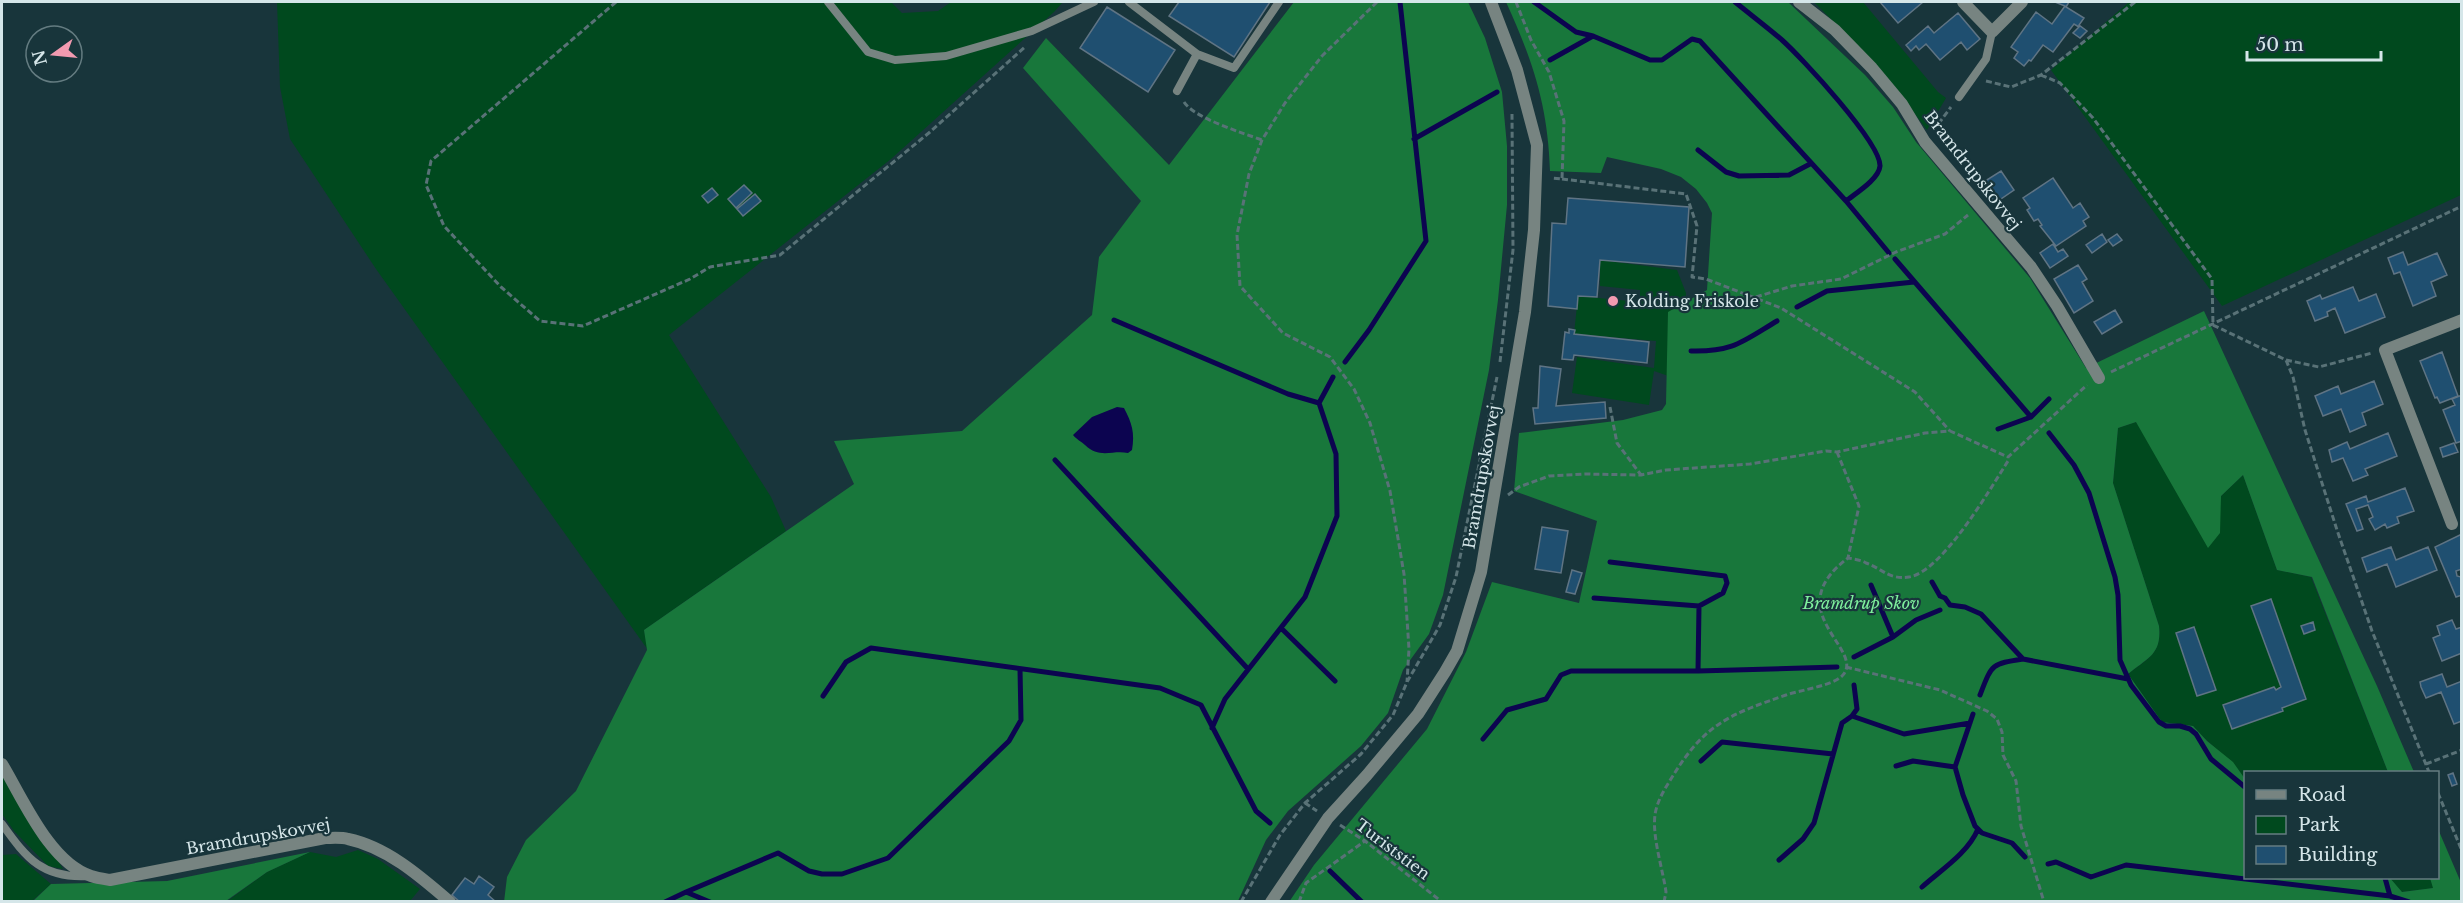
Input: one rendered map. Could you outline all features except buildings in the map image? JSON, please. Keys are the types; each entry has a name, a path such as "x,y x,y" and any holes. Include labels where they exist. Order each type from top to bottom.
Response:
{"street":[{"name":"Bramdrupskovvej","path":"1271,902 1328,818 1418,714 1457,651 1481,572 1526,312 1534,230 1537,145 1529,108 1517,70 1491,2"},
{"name":"Bramdrupskovvej","path":"1799,2 1835,30 1872,68 1902,104 1925,142 2031,267 2099,378"},
{"path":"1963,2 1992,33 2022,2"},
{"path":"2452,524 2385,350 2462,320"},
{"name":"Bramdrupskovvej","path":"2,764 48,840 64,860 91,876 110,880 325,838 348,839 380,850 422,878 450,902"}],"lane":[{"path":"828,2 868,52 895,60 946,56 1032,32 1094,2"},
{"path":"1129,2 1197,54 1234,68 1279,2"},
{"path":"1959,97 1986,59 1992,33"},
{"path":"1177,91 1197,54"},
{"name":"Bramdrupskovvej","path":"2,824 22,852 46,871 68,877 91,876"}],"path":[{"path":"616,2 431,161 426,185 444,226 501,287 540,321 583,326 690,279 710,267 780,255 930,132 1031,42"},
{"path":"1377,2 1322,56 1285,103 1262,140 1249,174 1238,235 1240,286 1283,333 1330,357 1354,389 1370,423 1390,491 1404,574 1409,649 1407,682"},
{"path":"1516,2 1531,40 1549,72 1564,121 1562,179"},
{"path":"1972,78 2011,87 2041,75 2135,2"},
{"path":"2041,75 2060,83 2092,118 2212,279 2213,325"},
{"path":"1177,91 1187,108 1222,126 1262,140"},
{"path":"1925,142 1959,97"},
{"path":"1240,902 1280,835 1305,803 1361,754 1384,728 1440,625 1456,577 1499,370 1513,250 1512,110"},
{"path":"1536,176 1686,194 1697,226 1692,277 1706,279 1781,308 1915,392 1950,431 2008,457"},
{"path":"1848,558 1868,563 1888,576 1911,577 1939,559 1965,525 2008,457 2093,380 2462,206"},
{"path":"1755,298 1792,285 1841,279 1896,252 1945,234 1979,207"},
{"path":"2213,325 2286,360 2319,367 2385,350"},
{"path":"2286,360 2293,377 2305,430 2372,631 2429,771"},
{"path":"1610,407 1617,442 1641,475"},
{"path":"1494,505 1519,487 1549,476 1641,475 1666,470 1750,464 1837,452 1925,433 1950,431"},
{"path":"1665,902 1666,892 1654,833 1655,814 1662,794 1685,757 1704,734 1730,717 1804,689 1824,685 1842,676 1846,667 1842,650 1823,620 1818,598 1822,586 1834,568 1848,558 1858,506 1837,452"},
{"path":"1846,667 1940,690 1987,711 1997,719 2002,732 2003,755 2016,780 2022,826 2044,902"},
{"path":"2426,764 2462,750"},
{"path":"2439,795 2462,850"},
{"name":"Turiststien","path":"1328,818 1365,841 1442,902"},
{"path":"1299,902 1306,883 1365,841"}],"green space":[{"path":"277,2 891,2 902,13 938,11 951,2 1063,2 891,159 669,335 771,497 786,531 644,630 648,650 376,269 290,139 280,87"},
{"path":"1294,2 1468,2 1485,38 1502,92 1507,146 1507,205 1489,370 1443,595 1429,634 1403,670 1388,713 1361,746 1288,811 1266,840 1238,901 504,902 507,877 526,840 576,791 647,650 644,630 854,484 834,441 962,431 1092,315 1099,257 1141,201 1023,68 1046,38 1169,165"},
{"name":"Bramdrup Skov","path":"1506,2 1788,2 1865,75 1893,107 1916,142 2030,278 2086,368 2204,311 2377,686 2414,771 2388,771 2312,577 2277,570 2243,475 2221,496 2220,533 2208,548 2136,422 2118,428 2113,483 2159,626 2159,636 2156,650 2152,655 2128,674 2162,722 2193,726 2233,762 2244,778 2244,879 2391,879 2402,892 2433,888 2430,879 2439,879 2439,831 2462,885 2461,902 1289,902 1314,865 1427,729 1466,652 1492,582 1579,603 1597,521 1514,491 1519,433 1623,420 1662,410 1666,404 1668,312 1707,290 1712,213 1696,189 1681,177 1661,169 1607,157 1601,173 1550,171 1549,147 1542,105 1524,44"},
{"path":"1814,2 1863,2 1938,92 1946,98 1927,130 1882,71"},
{"path":"2129,2 2461,2 2461,195 2222,306 2051,70"},
{"path":"1600,260 1677,270 1686,293 1680,380 1654,371 1649,405 1572,393 1577,357 1654,368 1656,341 1574,334 1578,296 1640,302 1640,290 1600,286"},
{"path":"2136,422 2221,496 2243,475 2277,570 2311,577 2388,771 2244,771 2244,778 2193,726 2162,722 2128,674 2156,650 2159,626 2113,483 2118,428"},
{"path":"2,769 63,869 48,866 14,831 2,814"},
{"path":"358,850 378,859 420,889 410,901 226,902 267,872 310,852 336,857"},
{"path":"310,852 267,872 226,901 32,902 51,884 167,881"},
{"path":"16,854 51,884 32,901 2,902 2,855"},
{"path":"2391,879 2430,879 2434,888 2401,892"}],"shaded area":[{"path":"1117,407 1124,408 1132,428 1132,450 1128,453 1095,452 1073,435 1092,417"}],"waterway":[{"path":"1345,362 1369,330 1426,241 1400,2"},
{"path":"1534,2 1576,32 1593,36 1650,60 1662,60 1692,39 1700,41 1846,201 1889,253"},
{"path":"1735,2 1782,40 1805,64 1854,121 1877,155 1880,166 1876,176 1846,201"},
{"path":"1550,60 1593,36"},
{"path":"1414,139 1497,92"},
{"path":"1698,150 1726,172 1739,176 1789,175 1810,164"},
{"path":"1895,259 2031,417"},
{"path":"1797,307 1827,291 1914,282"},
{"path":"1114,320 1288,394 1319,403 1336,454 1337,516 1305,597 1225,699 1212,728"},
{"path":"1691,351 1717,350 1737,344 1777,321"},
{"path":"1319,403 1333,377"},
{"path":"1998,429 2031,417 2049,399"},
{"path":"2049,433 2074,465 2089,493 2115,577 2118,595 2120,660 2131,685 2159,722 2166,726 2190,729 2196,734 2211,759 2244,786"},
{"path":"1055,460 1248,669"},
{"path":"1610,562 1725,576 1727,583 1723,593 1699,606 1698,671"},
{"path":"1932,582 1940,596 1945,598 1950,605 1965,607 1981,614 2023,659 2128,679"},
{"path":"1871,585 1893,637"},
{"path":"1594,598 1699,606"},
{"path":"1854,657 1893,637 1916,620 1940,610"},
{"path":"1281,628 1335,681"},
{"path":"823,696 846,662 871,648 1160,688 1201,705 1256,811 1270,823"},
{"path":"1980,695 1994,667 2004,662 2023,659"},
{"path":"1483,739 1507,710 1546,699 1561,675 1571,671 1698,671 1837,667"},
{"path":"686,892 778,853 809,871 822,874 842,874 888,858 1009,741 1021,720 1020,669"},
{"path":"1852,716 1857,709 1854,685"},
{"path":"1973,714 1955,767 1963,795 1975,826 1982,833 2012,843 2025,857"},
{"path":"1779,860 1803,839 1814,823 1842,723 1852,716 1904,734 1970,723"},
{"path":"1701,761 1722,742 1833,754"},
{"path":"1896,766 1913,761 1955,767"},
{"path":"1922,887 1968,846 1978,829"},
{"path":"2048,864 2056,862 2091,877 2126,865 2244,879"},
{"path":"1330,871 1362,902"},
{"path":"2245,879 2390,896 2409,902"},
{"path":"2385,879 2390,896"},
{"path":"665,902 686,892 710,902"}],"place":[{"name":"Kolding Friskole","path":"1613,301"}]}
